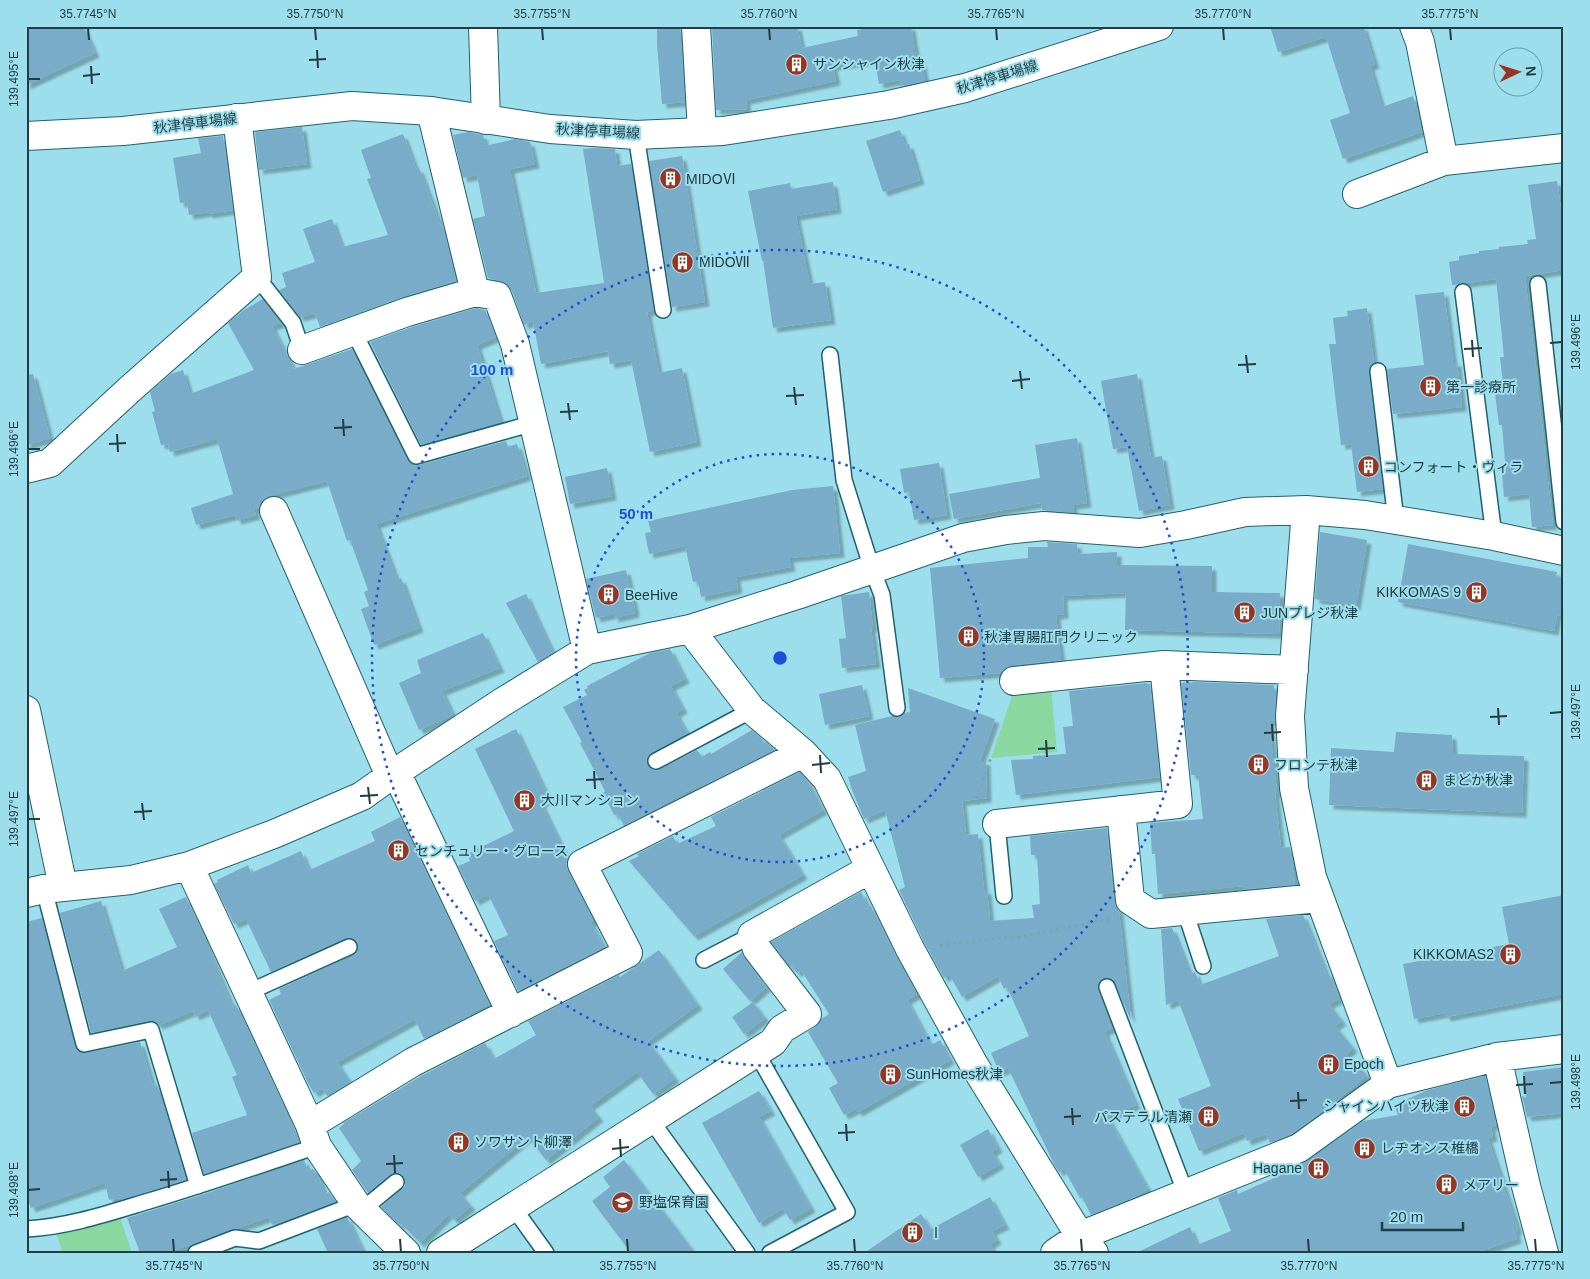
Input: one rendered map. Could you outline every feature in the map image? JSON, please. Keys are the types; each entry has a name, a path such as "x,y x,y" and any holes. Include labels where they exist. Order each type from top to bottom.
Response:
{"street":[{"path":"483,26 486,120"},
{"path":"696,26 702,131"},
{"name":"秋津停車場線","path":"26,136 123,131 352,106 431,112 550,129 636,135 723,131 879,106 965,88 1159,26"},
{"path":"1414,26 1420,42 1444,161"},
{"path":"431,112 475,292"},
{"path":"26,469 50,464 129,390 257,277 237,118"},
{"path":"1357,194 1444,161 1564,148"},
{"path":"302,350 407,312 475,292 496,296 515,344 587,650"},
{"path":"26,710 44,889 131,880 190,866 274,834 362,796 501,703 587,650 690,629 797,595 963,538 1006,530 1044,526 1140,533 1245,512 1306,510 1365,515 1494,536 1564,551"},
{"path":"1306,510 1290,716 1294,788 1312,877 1388,1084"},
{"path":"274,511 393,774 511,1012"},
{"path":"690,629 752,710 803,753 827,779 910,949 974,1064 1087,1244"},
{"path":"1014,681 1164,664 1294,670"},
{"path":"997,824 1178,804 1164,664"},
{"path":"314,1136 413,1062 628,953 582,864 803,753"},
{"path":"1121,810 1130,900 1151,914 1319,898"},
{"path":"190,866 314,1136 359,1207 406,1253"},
{"path":"441,1253 773,1042 782,1029 806,1014 757,949 752,935 870,869"},
{"path":"1055,1253 1087,1244 1186,1194 1299,1148 1388,1084 1497,1057 1564,1050"},
{"path":"1497,1057 1526,1186 1544,1253"}],"lane":[{"path":"636,135 663,310"},
{"path":"257,277 293,323 302,350"},
{"path":"1538,284 1564,522"},
{"path":"1463,292 1494,536"},
{"path":"354,332 416,456 534,423"},
{"path":"830,355 844,480 882,595 897,708"},
{"path":"1378,371 1396,520"},
{"path":"656,762 752,710"},
{"path":"997,824 1004,896"},
{"path":"44,889 84,1044 151,1030 198,1186"},
{"path":"1185,911 1203,966"},
{"path":"704,960 752,935"},
{"path":"249,992 349,947"},
{"path":"1106,987 1186,1194"},
{"path":"756,1052 847,1212 770,1253"},
{"path":"650,1119 747,1253"},
{"path":"26,1229 50,1228 118,1211 198,1186 314,1136"},
{"path":"196,1253 235,1238 259,1241 359,1207 396,1182"},
{"path":"514,1207 546,1253"}],"path":[{"path":"991,758 976,799 997,824"},
{"path":"910,949 1024,936 1132,916 1139,906"}],"green space":[{"path":"1051,687 1057,752 991,758 1014,690"},
{"path":"118,1211 132,1253 63,1253 54,1227"}],"building":[{"path":"26,26 83,26 95,53 26,85"},
{"path":"657,26 680,26 685,102 662,104"},
{"path":"712,26 797,26 802,48 858,36 857,30 882,26 911,26 917,63 922,62 925,81 900,86 900,80 879,84 875,60 833,66 836,81 746,100 747,109 716,110"},
{"path":"1270,26 1363,26 1375,64 1370,66 1382,107 1413,96 1422,132 1343,159 1330,120 1350,113 1326,37 1278,52"},
{"path":"302,127 307,164 259,170 255,132"},
{"path":"900,130 905,145 909,144 920,180 883,192 866,141"},
{"path":"468,132 483,135 485,146 515,139 530,142 535,164 510,169 536,293 604,283 583,149 615,149 617,166 631,164 654,310 647,312 659,373 682,368 697,442 650,452 631,360 610,364 608,351 541,364 533,321 524,325 512,291 507,284 488,278 473,219 485,216 477,175 463,178 453,135"},
{"path":"403,134 416,169 419,168 441,227 443,226 456,281 402,297 320,327 315,313 300,317 279,290 286,287 282,273 315,262 303,229 332,219 342,247 388,235 367,179 371,178 361,150"},
{"path":"223,136 233,210 189,215 187,202 180,203 173,158 201,153 198,138"},
{"path":"682,156 705,302 672,307 649,161"},
{"path":"1557,181 1564,229 1564,270 1525,276 1553,525 1532,527 1529,494 1504,497 1502,474 1506,473 1502,425 1499,425 1495,394 1504,392 1500,357 1504,357 1496,279 1452,285 1449,262 1459,260 1459,256 1499,249 1499,247 1528,244 1527,240 1536,239 1528,185"},
{"path":"833,182 837,209 796,216 810,284 825,282 831,320 773,328 763,260 748,191 790,183 791,189"},
{"path":"1444,292 1453,362 1457,362 1462,407 1393,414 1387,369 1424,365 1415,295"},
{"path":"263,299 281,323 272,326 294,369 352,349 411,464 419,465 506,441 508,447 517,444 527,476 376,524 397,580 401,578 419,628 374,645 361,609 369,606 364,592 368,590 350,540 347,541 327,481 268,496 260,501 259,508 254,509 256,515 237,520 235,515 196,525 191,508 233,494 217,439 170,452 168,444 161,445 152,412 155,411 150,392 171,374 183,370 190,394 254,370 228,323 244,310"},
{"path":"476,308 485,310 496,337 477,345 501,423 421,445 370,342"},
{"path":"1367,308 1374,363 1370,367 1369,372 1383,489 1357,492 1351,444 1341,445 1329,344 1336,344 1333,318 1348,316 1347,311"},
{"path":"33,374 50,438 26,445 26,375"},
{"path":"1137,374 1151,458 1162,456 1170,505 1139,511 1127,447 1113,449 1101,381"},
{"path":"1077,438 1087,503 1073,505 1074,513 1042,510 1041,503 954,519 949,494 1040,478 1035,445"},
{"path":"939,463 947,515 914,520 909,492 904,493 900,469"},
{"path":"607,468 612,496 570,504 565,477"},
{"path":"833,486 840,553 789,558 791,567 736,577 738,589 701,597 698,581 693,582 685,546 649,554 645,533 651,532 648,521 792,490"},
{"path":"1320,532 1367,540 1356,606 1315,599"},
{"path":"1047,542 1077,544 1078,554 1117,552 1117,565 1212,566 1212,592 1280,593 1279,634 1125,630 1126,593 1063,596 1064,614 1056,615 1061,660 1012,665 1005,668 1001,673 940,678 930,568 1028,558 1028,547 1048,547"},
{"name":"KIKKOMAS 9","path":"1408,544 1557,572 1556,576 1564,577 1564,616 1557,615 1554,631 1398,602"},
{"name":"BeeHive","path":"626,570 635,613 614,618 614,614 596,618 586,579"},
{"path":"869,592 876,664 842,668 839,639 846,638 841,596"},
{"path":"526,594 553,653 538,662 506,603"},
{"path":"483,633 500,668 442,691 453,715 419,730 399,683 421,673 417,660"},
{"path":"670,649 685,679 671,686 683,709 676,713 688,734 648,756 647,761 651,769 660,769 697,750 702,757 710,752 711,754 752,730 764,743 766,742 775,750 696,789 695,787 624,826 618,814 614,815 603,793 605,791 580,743 582,742 563,707 587,695 584,690 588,688 587,686 650,653"},
{"path":"1181,683 1274,685 1276,690 1275,722 1269,722 1277,792 1275,793 1281,848 1290,847 1295,885 1245,889 1244,886 1158,894 1150,823 1203,819 1198,775 1191,775"},
{"path":"1150,684 1160,777 1016,795 1011,760 1033,759 1033,756 1066,754 1063,727 1073,726 1069,691"},
{"path":"862,685 869,716 825,725 819,694"},
{"path":"908,688 995,719 980,761 986,761 987,798 962,801 966,835 978,834 984,890 987,890 990,921 1034,918 1032,905 1040,904 1037,855 1031,855 1030,836 1107,828 1114,902 1119,911 1131,1020 1113,980 1103,978 1099,982 1098,990 1113,1028 1105,1031 1105,1033 1136,1105 1108,1117 1148,1189 1133,1198 1091,1215 1064,1169 1059,1172 1054,1164 1008,1068 999,1072 991,1053 1029,1036 1007,987 1004,989 998,976 962,997 949,974 944,978 899,890 905,887 885,810 864,819 852,790 848,777 866,771 855,725 892,716 899,717 904,713 910,712"},
{"path":"516,729 549,799 541,803 568,859 566,864 568,871 594,920 591,922 604,947 518,991 494,941 508,935 488,894 475,901 458,866 470,861 467,854 514,831 475,749"},
{"name":"まどか秋津","path":"1396,732 1452,735 1453,754 1524,756 1522,813 1329,805 1331,748 1394,752"},
{"path":"800,772 806,779 823,810 779,835 803,875 694,936 629,861 639,856 637,854 673,836 677,844 716,826 711,817"},
{"path":"400,817 489,1004 469,1014 470,1016 424,1039 415,1019 337,1062 350,1082 327,1096 322,1088 314,1093 269,1000 281,994 279,989 353,955 358,948 357,943 350,938 345,938 271,972 246,919 234,924 214,884 218,882 217,880 248,865 251,873 301,851 309,870 375,841 371,832"},
{"path":"861,892 869,907 871,906 917,994 907,1000 931,1045 940,1040 950,1060 858,1112 856,1109 844,1115 829,1088 838,1083 808,1032 829,1014 801,970 797,973 792,965 790,967 771,942"},
{"name":"KIKKOMAS2","path":"1564,895 1564,994 1446,1017 1445,1013 1414,1019 1403,964 1509,944 1502,907"},
{"path":"186,897 205,938 232,1006 235,1004 241,1014 281,1100 298,1143 204,1174 192,1133 247,1115 232,1077 237,1075 208,1010 195,1016 193,1011 159,1025 154,1021 149,1021 91,1033 60,913 101,901 122,971 177,947 159,909"},
{"path":"1303,915 1326,973 1328,972 1339,999 1329,1004 1342,1021 1335,1026 1353,1048 1346,1054 1367,1075 1323,1112 1291,1134 1270,1143 1266,1134 1247,1141 1244,1133 1199,1151 1178,1099 1211,1086 1178,1000 1166,1005 1161,929 1172,928 1190,974 1195,972 1200,985 1279,956 1266,919"},
{"path":"42,918 75,1047 81,1053 85,1053 140,1042 153,1087 157,1085 161,1094 186,1180 120,1200 119,1198 109,1200 105,1183 31,1208 26,1194 26,922"},
{"path":"659,950 698,1005 648,1041 675,1078 653,1094 637,1072 590,1106 599,1117 546,1160 528,1137 460,1193 471,1206 454,1220 449,1214 420,1243 402,1224 400,1225 381,1207 405,1186 403,1176 399,1173 390,1174 368,1193 352,1170 361,1161 339,1128 343,1123 421,1076 485,1043 494,1059 536,1035 528,1021 619,975 620,977"},
{"path":"742,952 766,987 750,1001 723,969"},
{"path":"753,1002 765,1018 744,1034 732,1017"},
{"path":"1564,1067 1564,1113 1527,1117 1522,1096 1526,1098 1523,1072"},
{"path":"1486,1077 1496,1125 1491,1126 1493,1137 1488,1138 1518,1230 1515,1231 1517,1239 1475,1253 1136,1253 1190,1227 1197,1245 1231,1231 1218,1198 1237,1190 1238,1194 1283,1174 1282,1172 1305,1162 1363,1121 1398,1115 1394,1105 1428,1090"},
{"path":"759,1091 771,1111 759,1117 811,1208 790,1220 783,1208 759,1223 702,1123"},
{"path":"988,1129 998,1148 992,1152 1000,1164 978,1177 960,1145"},
{"path":"304,1160 308,1171 313,1169 318,1175 325,1195 329,1192 336,1202 272,1225 269,1217 167,1253 140,1253 127,1218"},
{"path":"624,1160 695,1253 631,1253 592,1201 610,1187 603,1177"},
{"path":"990,1197 1005,1225 992,1231 997,1240 990,1244 995,1253 864,1253 921,1214 931,1229"},
{"path":"347,1217 364,1253 328,1253 317,1229"}],"place":[{"name":"サンシャイン秋津","path":"797,64"},
{"name":"MIDOⅥ","path":"670,179"},
{"name":"MIDOⅦ","path":"683,262"},
{"name":"第一診療所","path":"1430,387"},
{"name":"コンフォート・ヴィラ","path":"1368,467"},
{"name":"KIKKOMAS 9","path":"1477,592"},
{"name":"BeeHive","path":"609,595"},
{"name":"JUNプレジ秋津","path":"1245,613"},
{"name":"秋津胃腸肛門クリニック","path":"968,637"},
{"name":"フロンテ秋津","path":"1258,765"},
{"name":"まどか秋津","path":"1427,780"},
{"name":"大川マンション","path":"525,800"},
{"name":"センチュリー・グロース","path":"399,851"},
{"name":"KIKKOMAS2","path":"1510,954"},
{"name":"Epoch","path":"1328,1064"},
{"name":"SunHomes秋津","path":"890,1074"},
{"name":"シャインハイツ秋津","path":"1465,1106"},
{"name":"パステラル清瀬","path":"1208,1117"},
{"name":"ソワサント柳澤","path":"458,1142"},
{"name":"レヂオンス椎橋","path":"1365,1148"},
{"name":"Hagane","path":"1318,1168"},
{"name":"メアリー","path":"1447,1185"},
{"name":"野塩保育園","path":"623,1202"},
{"name":"Ⅰ","path":"913,1233"}]}
